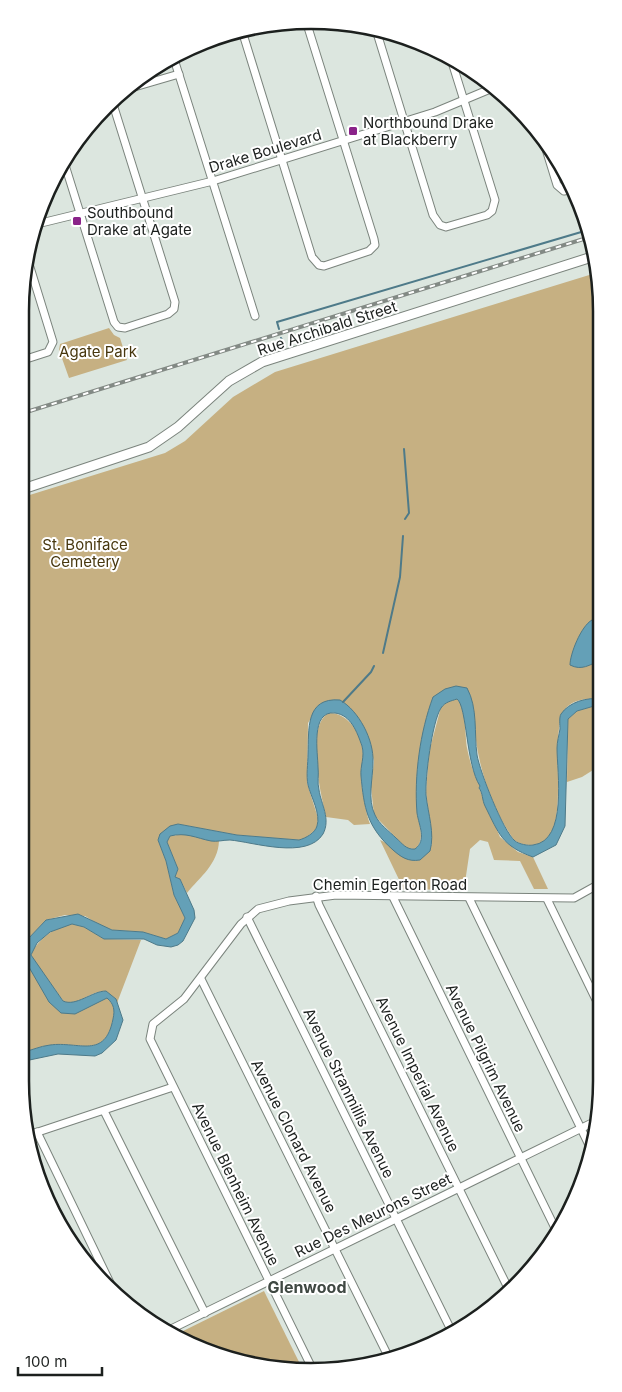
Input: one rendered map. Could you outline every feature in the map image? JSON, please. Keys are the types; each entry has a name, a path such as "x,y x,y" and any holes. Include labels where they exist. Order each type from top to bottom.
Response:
{"main road":[{"name":"Rue Archibald Street","path":"29,487 149,447 178,427 229,381 262,362 589,260"}],"street":[{"path":"244,37 312,257 319,265 324,266 369,251 375,245 308,29"},
{"path":"378,37 436,220 446,227 487,215 492,211 495,200 454,68"},
{"path":"176,64 255,316"},
{"path":"142,85 179,74"},
{"name":"Drake Boulevard","path":"43,223 213,182 404,122 487,90"},
{"path":"67,170 114,322 118,327 125,328 168,314 174,309 175,302 114,108"},
{"path":"549,160 557,185 566,190"},
{"path":"29,357 48,352 53,342 31,272"},
{"name":"Chemin Egerton Road","path":"150,1039 153,1024 184,999 247,917 258,908 316,896 547,899 580,897 593,888"},
{"name":"Avenue Imperial Avenue","path":"316,896 506,1285"},
{"name":"Avenue Pilgrim Avenue","path":"393,896 553,1225"},
{"path":"469,898 587,1141"},
{"path":"547,899 593,994"},
{"name":"Avenue Stranmillis Avenue","path":"247,917 449,1327"},
{"name":"Avenue Clonard Avenue","path":"201,979 387,1353"},
{"name":"Avenue Blenheim Avenue","path":"150,1039 310,1363"},
{"path":"34,1133 173,1087"},
{"path":"104,1111 205,1313"},
{"name":"Rue Des Meurons Street","path":"174,1328 590,1124"},
{"path":"38,1132 107,1276"}],"green space":[{"name":"St. Boniface Cemetery","path":"591,274 593,293 593,699 579,700 571,704 561,718 558,735 558,802 555,822 550,836 536,845 523,844 514,840 497,810 484,776 476,742 474,707 445,689 424,736 420,750 417,774 417,811 421,829 419,845 415,849 406,848 374,815 371,787 374,761 364,728 351,709 343,702 336,700 320,704 308,723 307,783 318,818 317,828 306,838 299,840 237,835 178,824 158,840 166,861 174,895 185,918 178,933 166,939 143,932 113,930 101,926 85,916 65,915 46,920 29,938 29,495 165,453 185,441 233,397 275,372"},
{"name":"Agate Park","path":"109,328 114,335 120,338 127,360 69,378 59,350 60,344"},
{"path":"457,699 464,714 467,748 471,763 481,786 479,788 500,837 518,852 533,857 548,889 534,889 520,861 494,860 488,842 480,840 470,849 464,889 404,890 380,840 403,856 413,860 420,860 432,844 426,792 429,752 441,707 448,701"},
{"path":"593,706 593,770 582,777 567,782 568,719 577,711"},
{"path":"328,713 342,716 348,721 353,726 360,740 363,758 362,785 370,824 354,825 348,820 326,817 318,778 316,747 317,733 321,721"},
{"path":"185,834 219,841 212,863 187,893 180,879 175,877 178,869 167,842 170,836"},
{"path":"72,924 84,927 104,939 141,940 117,1003 111,995 105,992 98,992 71,1003 64,1002 33,959 31,953 43,938 65,925"},
{"path":"29,965 61,1013 107,998 113,1007 114,1013 109,1032 104,1040 97,1044 90,1046 61,1044 29,1050"},
{"path":"264,1291 300,1363 274,1361 238,1354 203,1342 182,1332"}],"water":[{"path":"592,620 593,623 593,663 582,667 574,667 570,665 572,654 577,641 588,623"},
{"path":"456,686 467,688 473,704 477,755 487,787 498,814 510,835 515,841 529,845 544,841 552,832 556,819 559,788 557,746 561,714 573,703 593,699 593,706 577,711 568,719 565,826 556,845 533,857 514,848 498,832 484,804 480,786 475,777 463,713 457,699 446,703 441,708 432,737 426,787 431,830 430,851 420,860 408,860 402,857 384,842 368,816 361,776 363,750 355,730 341,714 327,714 322,718 317,734 318,787 326,817 323,834 315,842 293,848 279,848 230,840 211,841 186,835 170,836 167,842 178,869 175,877 180,879 194,910 195,918 183,941 171,947 157,945 144,939 104,939 84,927 72,924 50,932 37,943 31,955 63,1001 73,1002 95,993 106,991 116,999 123,1020 116,1040 102,1053 95,1056 58,1054 29,1060 29,1050 42,1046 61,1044 89,1046 104,1040 109,1032 114,1010 113,1005 107,998 75,1014 61,1013 49,1002 29,967 29,938 46,920 78,914 112,930 143,932 166,939 178,933 185,918 174,895 166,861 158,840 160,834 170,826 178,824 237,835 299,840 307,837 314,831 318,821 309,790 307,773 309,726 315,709 320,704 329,700 340,700 359,719 368,736 373,753 371,802 375,815 404,846 415,849 421,841 417,813 416,784 421,739 433,697 445,689"}],"waterway":[{"path":"279,329 277,322 582,232"},
{"path":"404,449 409,513 405,519"},
{"path":"383,653 400,577 403,536"},
{"path":"343,702 371,672 374,666"}],"railway":[{"path":"29,411 584,239"}],"place":[{"name":"Northbound Drake at Blackberry","path":"353,131"},
{"name":"Southbound Drake at Agate","path":"77,221"}],"district":[{"name":"Glenwood","path":"307,1287"}]}
